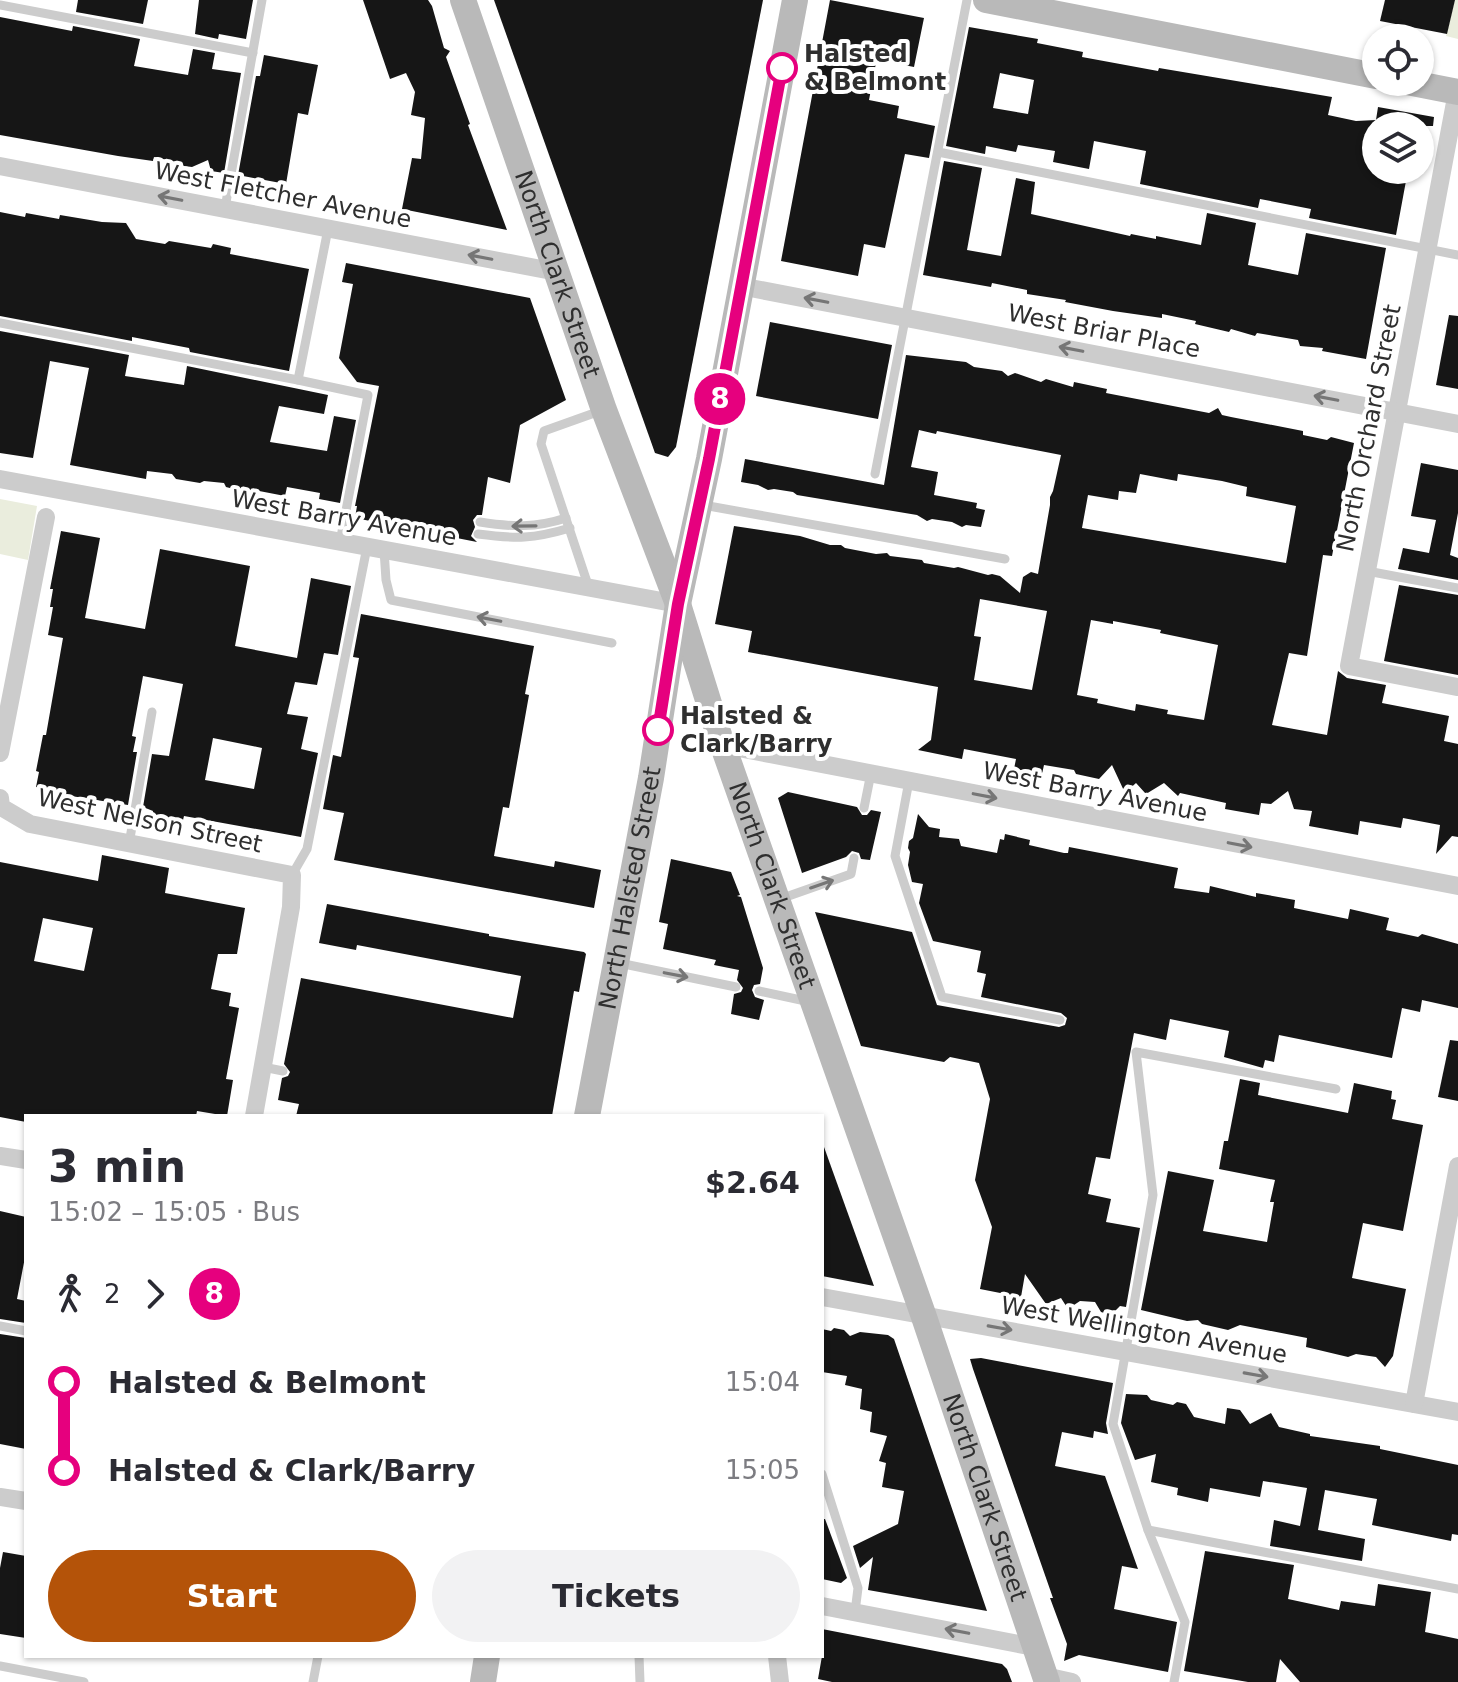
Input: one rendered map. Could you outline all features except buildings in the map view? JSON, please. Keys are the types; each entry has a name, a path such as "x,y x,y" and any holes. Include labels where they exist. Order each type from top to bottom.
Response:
{"main road":[{"name":"North Clark Street","path":"463,0 604,410 678,604 723,745 923,1314 1046,1679"},
{"name":"North Halsted Street","path":"587,1114 651,778 678,604 795,0"},
{"path":"1002,1 1049,6 1362,73"},
{"path":"1434,87 1457,92"},
{"path":"483,1682 487,1658"}],"street":[{"name":"North Orchard Street","path":"1457,92 1349,666 1457,687"},
{"name":"West Fletcher Avenue","path":"0,166 557,272"},
{"name":"West Briar Place","path":"740,286 1458,424"},
{"name":"West Barry Avenue","path":"0,479 678,604"},
{"path":"0,753 46,517"},
{"name":"West Barry Avenue","path":"723,745 1458,886"},
{"name":"West Nelson Street","path":"1,802 30,824 292,875"},
{"path":"254,1114 291,907 292,875"},
{"path":"0,1156 24,1160"},
{"path":"1414,1404 1458,1166"},
{"name":"West Wellington Avenue","path":"824,1297 1458,1412"},
{"path":"0,1497 24,1501"},
{"path":"824,1606 1034,1647"},
{"path":"777,1658 780,1682"},
{"path":"1046,1679 1072,1682"}],"lane":[{"path":"225,208 262,0"},
{"path":"875,474 967,0"},
{"path":"0,5 253,53"},
{"path":"938,152 1458,255"},
{"path":"298,380 328,229"},
{"path":"0,323 368,395 340,542"},
{"path":"589,588 541,444 544,431 604,410"},
{"path":"699,504 1005,559"},
{"path":"480,522 521,527 544,525 566,518"},
{"path":"478,534 517,539 540,537 570,528"},
{"path":"375,548 391,600 612,643"},
{"path":"292,875 307,849 375,548"},
{"path":"1367,571 1458,588"},
{"path":"129,844 152,712"},
{"path":"864,808 871,773"},
{"path":"909,781 895,856 942,997 1060,1020"},
{"path":"777,900 851,874 854,858"},
{"path":"616,963 736,987"},
{"path":"759,991 812,1002"},
{"path":"1174,1682 1185,1622 1148,1530 1113,1424 1153,1195 1136,1052 1336,1089"},
{"path":"263,1067 283,1071"},
{"path":"0,1326 24,1331"},
{"path":"824,1480 858,1588 855,1612"},
{"path":"1148,1530 1458,1589"},
{"path":"313,1682 318,1658"},
{"path":"639,1658 640,1682"},
{"path":"0,1666 84,1682"}],"green space":[{"path":"1455,0 1458,0 1458,39 1446,36"},
{"path":"0,499 37,506 28,560 0,554"}],"bus line":[{"name":"8","path":"658,730 678,604 709,459 782,68"}],"place":[{"name":"Halsted & Belmont","path":"782,68"},
{"name":"Halsted & Clark/Barry","path":"658,730"}]}
